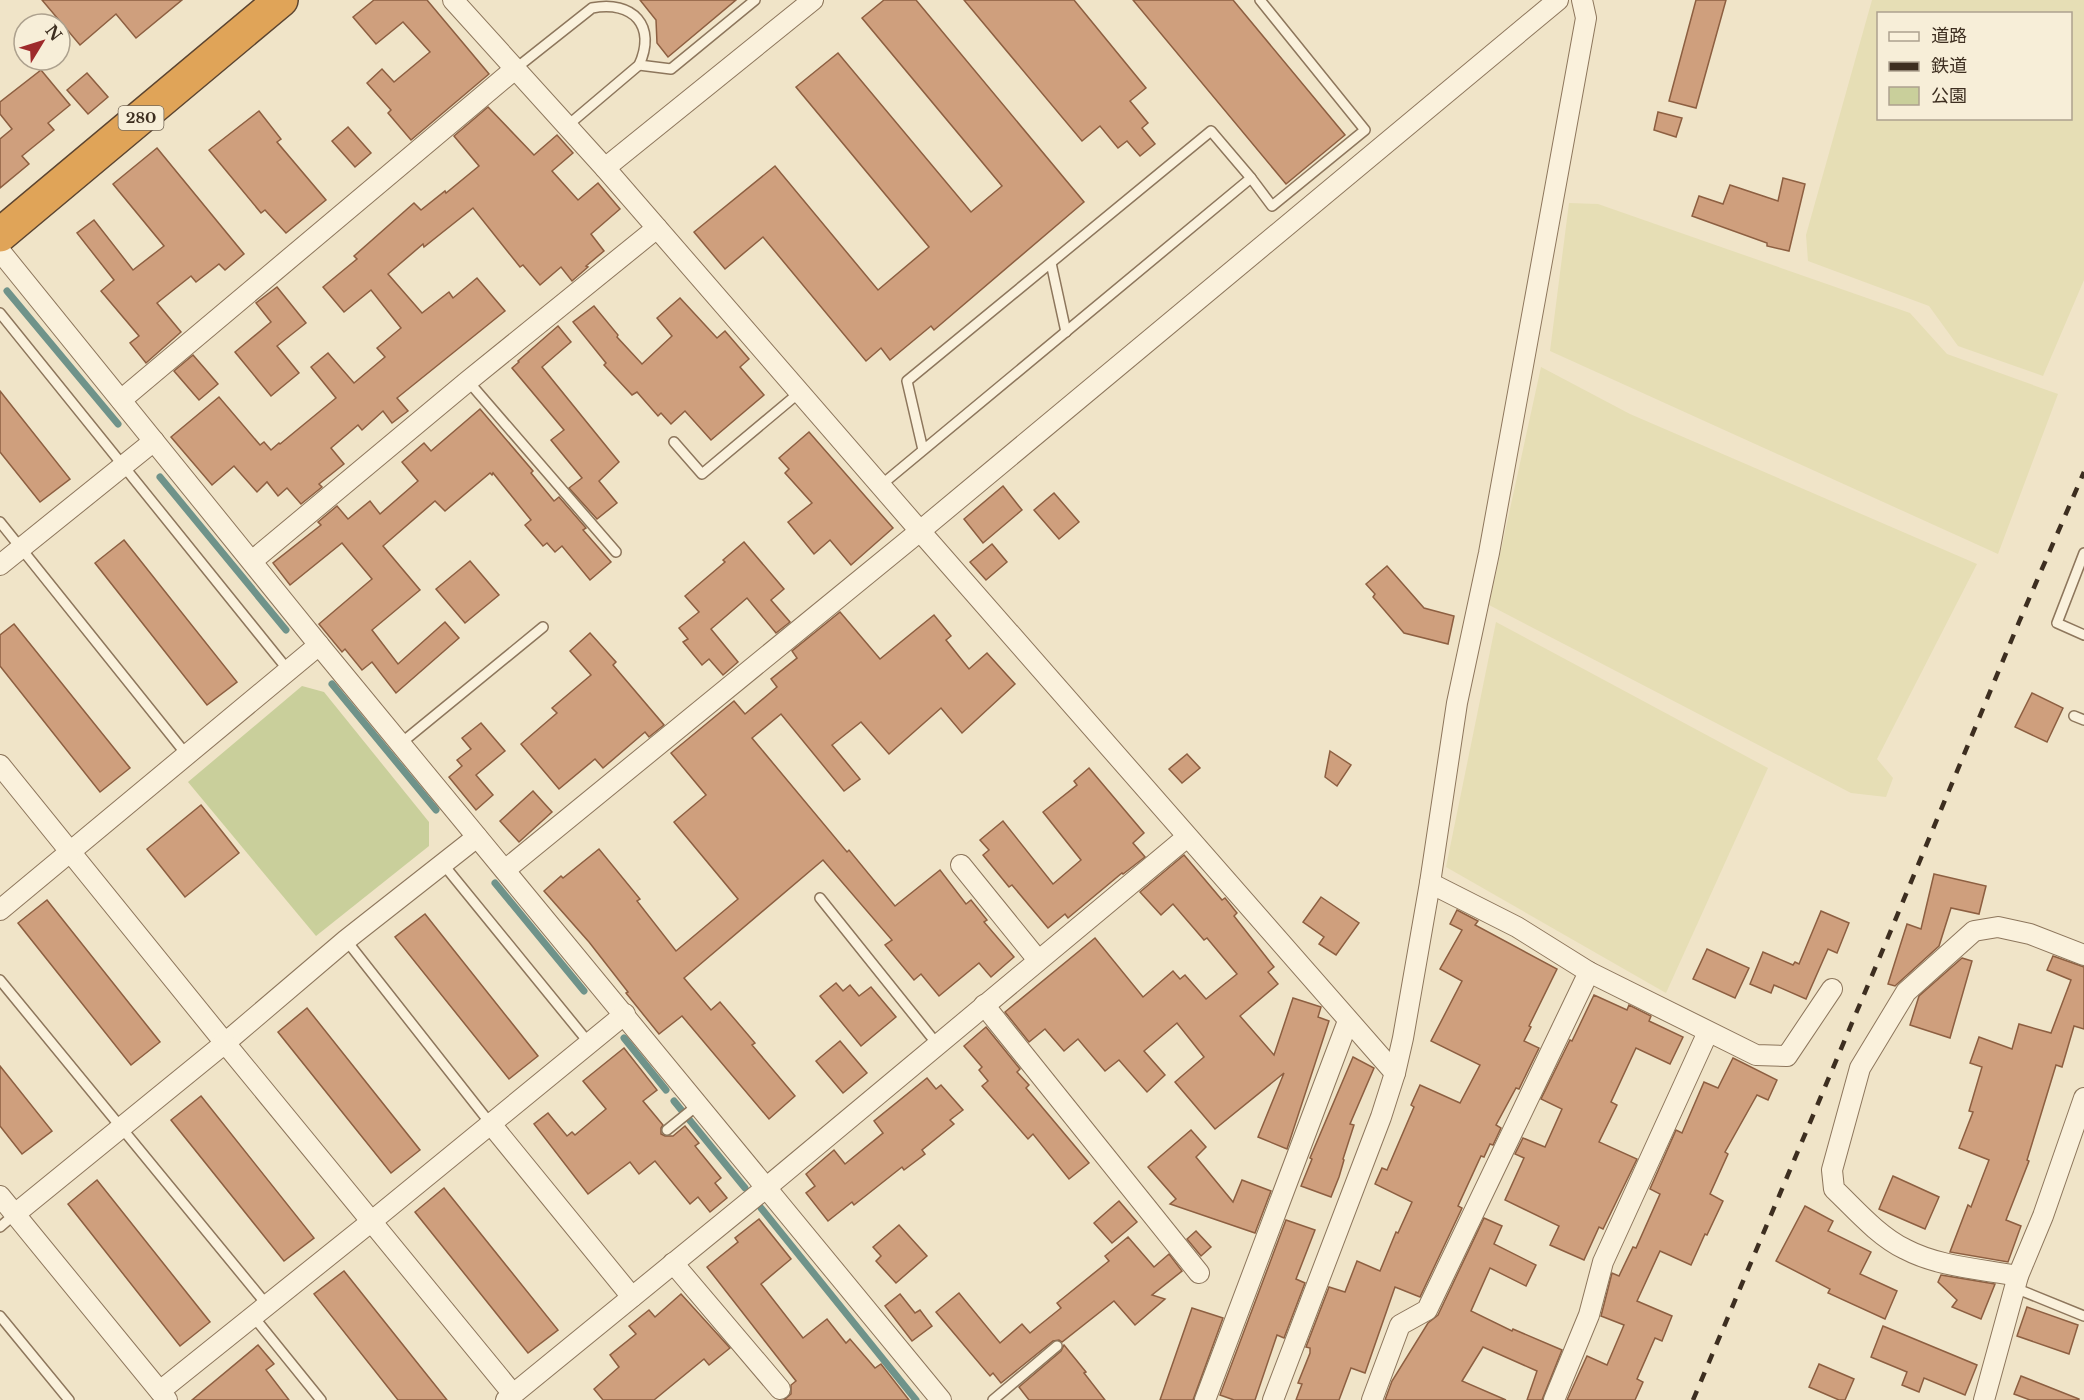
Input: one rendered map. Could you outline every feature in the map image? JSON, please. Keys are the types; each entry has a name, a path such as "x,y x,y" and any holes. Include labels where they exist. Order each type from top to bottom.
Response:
{"highway":[{"name":"280","path":"0,235 281,0"}],"street":[{"path":"453,0 605,168 1186,837 1395,1073"},
{"path":"605,168 813,0"},
{"path":"505,870 920,531 1558,0"},
{"path":"1273,1400 1382,1117 1395,1073 1430,883 1457,703 1489,553 1586,18 1582,0"},
{"path":"121,400 515,69"},
{"path":"252,561 468,381 657,228"},
{"path":"0,251 400,744 625,1014 694,1108 767,1186 940,1399"},
{"path":"0,565 154,441"},
{"path":"0,910 319,645"},
{"path":"0,765 225,1043 518,1396 632,1297 1186,837"},
{"path":"7,1221 225,1043 346,940 477,837"},
{"path":"961,865 1038,960"},
{"path":"1430,883 1517,927 1588,972 1756,1055 1787,1056 1832,989"},
{"path":"2017,1282 1932,1261 1903,1249 1877,1229 1834,1189 1832,1170 1860,1068 1883,1028 1906,992 1974,931 1998,927 2084,955"},
{"path":"1372,1400 1400,1325 1428,1310 1588,972"},
{"path":"984,1005 1199,1273"},
{"path":"0,1196 7,1221 163,1395 260,1310 625,1014"},
{"path":"1205,1400 1348,1021"},
{"path":"1554,1400 1589,1315 1603,1262 1708,1032"},
{"path":"1984,1400 2017,1282 2043,1216 2084,1098"},
{"path":"490,1123 632,1297"},
{"path":"673,1263 780,1389"}],"lane":[{"path":"639,64 671,69 754,0"},
{"path":"922,450 907,381 1210,131 1272,206 1365,130 1260,0"},
{"path":"515,69 592,8 606,4 620,6 632,13 642,24 646,37 645,52 639,64 567,126"},
{"path":"880,486 1251,178"},
{"path":"1051,262 1066,332"},
{"path":"0,314 288,670"},
{"path":"468,381 616,552"},
{"path":"674,442 702,474 800,392"},
{"path":"0,522 186,754"},
{"path":"2084,553 2057,623 2084,634"},
{"path":"400,744 543,627"},
{"path":"2074,716 2084,720"},
{"path":"443,864 589,1043"},
{"path":"820,898 937,1044"},
{"path":"346,940 490,1123"},
{"path":"0,980 121,1127 260,1310 321,1400"},
{"path":"667,1130 694,1108"},
{"path":"2017,1282 2084,1316"},
{"path":"0,1316 69,1400"},
{"path":"993,1400 1057,1346"}],"shaded area":[{"path":"1872,0 2084,0 2084,280 2043,376 1958,346 1929,306 1808,261 1806,235"},
{"path":"1569,203 1598,204 1910,313 1947,354 2058,394 1998,554 1550,351"},
{"path":"1541,367 1630,414 1977,564 1877,759 1893,778 1886,797 1851,793 1489,605"},
{"path":"1496,622 1768,768 1666,993 1446,867"}],"green space":[{"path":"302,686 324,692 429,822 429,846 316,936 188,782"}],"building":[{"path":"42,0 182,0 136,38 116,14 80,45 72,36 72,12 52,12"},
{"path":"374,0 427,0 489,74 411,140 388,113 391,110 367,83 382,69 394,82 430,52 403,22 376,44 353,17"},
{"path":"640,0 736,0 668,57 657,43 656,20"},
{"path":"884,0 916,0 1084,202 934,330 931,326 890,360 881,348 866,361 763,237 725,269 694,232 775,166 878,290 929,247 796,87 838,53 971,212 1002,186 862,18"},
{"path":"964,0 1074,0 1146,88 1130,101 1148,123 1142,128 1155,144 1140,156 1127,141 1118,148 1100,126 1082,141"},
{"path":"1133,0 1233,0 1345,135 1286,184"},
{"path":"1696,0 1726,0 1696,108 1669,101"},
{"path":"38,72 43,72 70,105 48,123 54,130 22,156 29,164 0,188 0,139 12,129 0,114 0,102"},
{"path":"87,73 108,97 88,114 67,90"},
{"path":"488,107 534,155 557,135 573,153 552,171 578,200 598,183 620,209 591,234 604,251 572,281 561,267 540,285 523,265 520,267 473,208 424,247 423,244 388,274 422,313 449,292 453,298 477,278 505,311 397,398 408,411 392,423 383,411 362,430 358,425 331,448 344,464 319,484 322,487 301,504 287,488 278,496 267,482 257,492 234,466 212,485 171,437 219,397 260,445 264,442 271,450 336,398 311,367 328,353 354,383 385,357 377,348 401,328 371,290 344,312 323,287 357,259 354,256 414,203 421,210 479,166 454,136"},
{"path":"259,111 281,139 277,142 326,200 286,233 265,210 261,213 209,150"},
{"path":"1658,112 1682,118 1676,137 1654,130"},
{"path":"348,127 371,153 355,167 332,141"},
{"path":"157,148 244,254 225,270 219,264 196,282 191,276 157,303 181,332 146,363 130,343 139,336 101,291 114,280 77,233 94,220 133,270 164,246 113,184"},
{"path":"1783,178 1805,184 1789,251 1767,246 1767,243 1692,216 1699,196 1723,204 1730,185 1778,201"},
{"path":"277,287 306,323 277,346 299,373 271,396 235,352 271,322 256,303"},
{"path":"680,298 717,338 725,331 749,359 740,367 764,395 711,440 685,411 671,424 661,413 658,416 637,392 632,395 604,365 606,363 573,322 594,306 618,335 617,337 642,364 672,336 657,318"},
{"path":"558,326 571,342 542,367 619,462 599,481 617,503 597,519 569,488 582,478 551,440 564,430 512,368"},
{"path":"193,355 218,384 199,400 174,371"},
{"path":"0,391 70,479 40,502 0,452"},
{"path":"480,409 533,471 531,473 554,501 559,497 586,528 583,530 611,562 590,580 562,546 555,552 547,543 543,546 525,525 531,520 493,473 492,475 490,473 445,511 435,501 383,546 420,590 372,630 398,664 445,622 459,638 396,693 372,662 362,670 345,649 342,652 319,624 372,579 342,543 290,585 273,563 321,525 318,522 337,506 348,519 370,501 380,514 418,481 402,462 424,443 431,451"},
{"path":"809,432 893,528 851,565 830,540 814,554 788,522 812,503 785,473 789,469 779,458"},
{"path":"1003,486 1022,510 983,543 964,519"},
{"path":"1054,493 1079,522 1059,539 1034,510"},
{"path":"124,540 237,682 207,705 95,563"},
{"path":"744,542 784,589 771,600 790,622 776,633 747,598 711,629 738,662 723,675 709,659 702,665 683,642 688,639 679,628 699,612 685,596 725,562 723,560"},
{"path":"992,544 1007,562 986,580 970,562"},
{"path":"470,561 499,595 465,623 436,589"},
{"path":"1387,566 1424,608 1454,616 1448,644 1404,633 1373,597 1375,594 1366,584"},
{"path":"840,612 880,659 934,615 951,636 946,640 969,669 987,653 1015,684 962,733 941,708 889,754 861,722 832,745 860,779 844,791 781,714 752,738 895,906 940,870 966,904 971,900 987,920 984,922 1014,957 991,977 979,963 939,996 921,974 914,980 885,945 892,940 823,860 684,978 711,1010 720,1002 755,1043 752,1045 795,1096 769,1119 682,1016 659,1034 589,942 544,891 599,849 640,899 637,901 676,951 738,899 674,822 706,795 671,753 734,701 745,714 777,687 771,679 797,658 792,651"},
{"path":"14,624 130,768 100,792 0,666 0,635"},
{"path":"590,633 616,662 613,665 664,725 649,737 645,732 603,768 595,759 559,789 521,744 557,713 552,708 591,675 570,651"},
{"path":"2032,693 2063,708 2047,742 2015,727"},
{"path":"481,723 505,751 476,775 493,795 476,810 449,777 462,766 457,760 471,749 462,738"},
{"path":"1330,751 1351,765 1337,786 1325,777"},
{"path":"1187,754 1200,768 1182,783 1169,769"},
{"path":"1089,768 1144,833 1133,843 1145,857 1068,918 1065,914 1048,928 1012,885 1009,887 983,855 989,850 980,840 1003,821 1053,884 1081,860 1043,812 1077,785 1074,781"},
{"path":"533,791 552,812 519,842 500,821"},
{"path":"201,805 239,853 185,897 147,849"},
{"path":"1184,855 1222,900 1225,898 1237,913 1234,916 1274,967 1268,972 1278,984 1240,1016 1274,1055 1293,998 1321,1007 1318,1017 1329,1021 1287,1149 1258,1137 1284,1073 1215,1129 1175,1082 1204,1057 1177,1023 1144,1051 1165,1075 1147,1092 1119,1060 1105,1071 1078,1039 1064,1051 1045,1029 1029,1042 1005,1012 1095,938 1143,997 1173,971 1180,979 1185,975 1206,999 1237,974 1207,938 1204,940 1173,904 1161,915 1140,892"},
{"path":"1934,874 1986,886 1979,914 1951,908 1939,946 1895,986 1888,984 1907,924 1921,929"},
{"path":"1321,897 1359,923 1336,955 1319,944 1324,937 1303,922"},
{"path":"47,900 160,1042 131,1065 18,923"},
{"path":"1457,910 1478,921 1475,925 1557,969 1524,1041 1539,1048 1519,1089 1516,1088 1496,1125 1501,1128 1493,1145 1490,1144 1484,1157 1481,1156 1458,1206 1462,1208 1420,1297 1395,1287 1365,1373 1351,1368 1339,1400 1296,1400 1302,1384 1298,1383 1310,1353 1310,1348 1306,1347 1329,1287 1345,1292 1357,1261 1380,1271 1396,1232 1398,1233 1412,1202 1375,1184 1382,1168 1387,1170 1414,1107 1411,1105 1420,1085 1460,1103 1480,1065 1431,1041 1462,981 1440,969 1462,930 1450,924"},
{"path":"1821,911 1849,923 1837,953 1828,949 1806,999 1774,985 1771,993 1750,984 1763,952 1793,965 1795,962 1799,964"},
{"path":"425,914 538,1056 509,1079 395,937"},
{"path":"1707,949 1749,968 1735,998 1693,979"},
{"path":"2053,956 2084,967 2084,1029 2074,1026 2062,1067 2056,1065 2027,1160 2029,1161 2006,1220 2021,1226 2008,1262 1950,1252 1989,1160 1959,1148 1973,1112 1969,1111 1982,1067 1970,1063 1979,1037 2012,1049 2019,1024 2051,1033 2071,980 2047,970"},
{"path":"1962,958 1972,961 1950,1038 1910,1025 1919,996"},
{"path":"836,983 843,991 850,985 859,996 871,987 896,1017 861,1046 820,996"},
{"path":"1594,995 1627,1010 1629,1005 1651,1016 1649,1021 1683,1037 1670,1064 1636,1048 1611,1102 1617,1105 1599,1142 1637,1159 1603,1229 1599,1227 1584,1260 1550,1245 1559,1226 1505,1200 1524,1158 1515,1154 1523,1138 1545,1147 1562,1109 1541,1099"},
{"path":"307,1008 420,1150 391,1173 278,1032"},
{"path":"986,1027 1020,1069 1017,1072 1029,1085 1026,1088 1089,1163 1069,1179 1033,1134 1028,1139 982,1086 988,1081 979,1070 982,1067 964,1046"},
{"path":"840,1041 867,1073 843,1093 816,1061"},
{"path":"624,1048 657,1090 643,1101 663,1125 661,1134 673,1136 685,1126 699,1143 695,1146 721,1178 715,1183 727,1198 710,1212 698,1197 690,1204 655,1161 639,1174 630,1162 588,1194 534,1124 548,1113 567,1136 572,1132 575,1135 606,1109 583,1081"},
{"path":"1353,1057 1374,1068 1350,1124 1354,1125 1331,1197 1301,1186 1312,1159 1310,1158"},
{"path":"1733,1058 1777,1080 1768,1100 1757,1095 1725,1152 1728,1154 1710,1194 1723,1201 1691,1265 1660,1251 1637,1301 1672,1316 1662,1341 1655,1338 1637,1379 1643,1382 1635,1400 1567,1400 1587,1356 1607,1365 1624,1325 1601,1316 1612,1273 1619,1276 1633,1247 1636,1248 1660,1194 1650,1189 1676,1130 1682,1133 1704,1082 1718,1088"},
{"path":"0,1066 52,1131 22,1154 0,1126"},
{"path":"927,1078 936,1089 941,1085 963,1110 950,1120 954,1124 922,1150 925,1154 904,1170 902,1167 854,1205 852,1202 828,1221 806,1193 815,1186 806,1174 834,1150 845,1164 883,1133 874,1121"},
{"path":"201,1096 314,1238 284,1261 171,1120"},
{"path":"1191,1130 1206,1147 1196,1157 1233,1202 1242,1180 1271,1191 1255,1233 1170,1204 1176,1199 1148,1167"},
{"path":"1893,1176 1939,1197 1925,1229 1879,1209"},
{"path":"97,1180 210,1322 180,1346 68,1204"},
{"path":"444,1188 558,1330 528,1353 415,1212"},
{"path":"1119,1201 1137,1222 1112,1243 1094,1223"},
{"path":"1805,1206 1833,1221 1828,1231 1871,1252 1860,1274 1897,1291 1885,1319 1828,1293 1830,1289 1776,1261"},
{"path":"1484,1218 1502,1226 1494,1244 1536,1265 1526,1286 1490,1268 1471,1311 1512,1331 1513,1329 1562,1350 1542,1400 1527,1400 1537,1371 1483,1347 1462,1381 1506,1400 1385,1400 1392,1381 1428,1323 1438,1315"},
{"path":"759,1219 791,1259 761,1284 803,1338 827,1319 846,1343 850,1339 875,1368 881,1364 909,1400 784,1400 791,1394 791,1385 796,1381 707,1267 738,1242 735,1238"},
{"path":"1286,1220 1315,1230 1296,1279 1305,1283 1284,1338 1277,1335 1255,1400 1234,1400 1220,1395"},
{"path":"899,1225 927,1256 896,1283 876,1261 881,1256 873,1247"},
{"path":"1196,1231 1211,1247 1201,1256 1187,1239"},
{"path":"1128,1237 1154,1267 1169,1254 1182,1271 1152,1295 1165,1299 1135,1325 1114,1301 1062,1342 1053,1341 1001,1383 993,1373 990,1376 936,1312 959,1293 1000,1343 1022,1324 1030,1333 1061,1308 1057,1303 1109,1261 1105,1256"},
{"path":"344,1271 447,1400 398,1400 314,1294"},
{"path":"1941,1275 1995,1284 1981,1319 1952,1307 1957,1300 1938,1282"},
{"path":"681,1294 730,1348 709,1365 704,1359 654,1400 603,1400 594,1389 619,1367 610,1355 636,1334 629,1326 649,1310 655,1317"},
{"path":"900,1294 915,1313 920,1310 932,1326 912,1341 885,1306"},
{"path":"2027,1307 2078,1325 2069,1354 2017,1336"},
{"path":"1192,1308 1223,1318 1193,1400 1160,1400"},
{"path":"1883,1326 1977,1365 1965,1395 1924,1378 1919,1392 1902,1385 1907,1372 1871,1357"},
{"path":"258,1345 274,1364 266,1370 289,1400 192,1400"},
{"path":"1064,1345 1105,1400 1029,1400 1019,1387 1061,1351"},
{"path":"1819,1364 1854,1379 1845,1400 1839,1400 1809,1387"},
{"path":"2021,1376 2079,1400 2030,1400 2014,1394"}],"waterway":[{"path":"7,291 118,424"},
{"path":"160,477 286,630"},
{"path":"332,684 436,810"},
{"path":"495,883 584,991"},
{"path":"624,1038 666,1090"},
{"path":"674,1101 745,1188"},
{"path":"761,1208 916,1400"}],"railway":[{"path":"1693,1400 2084,472"}]}
